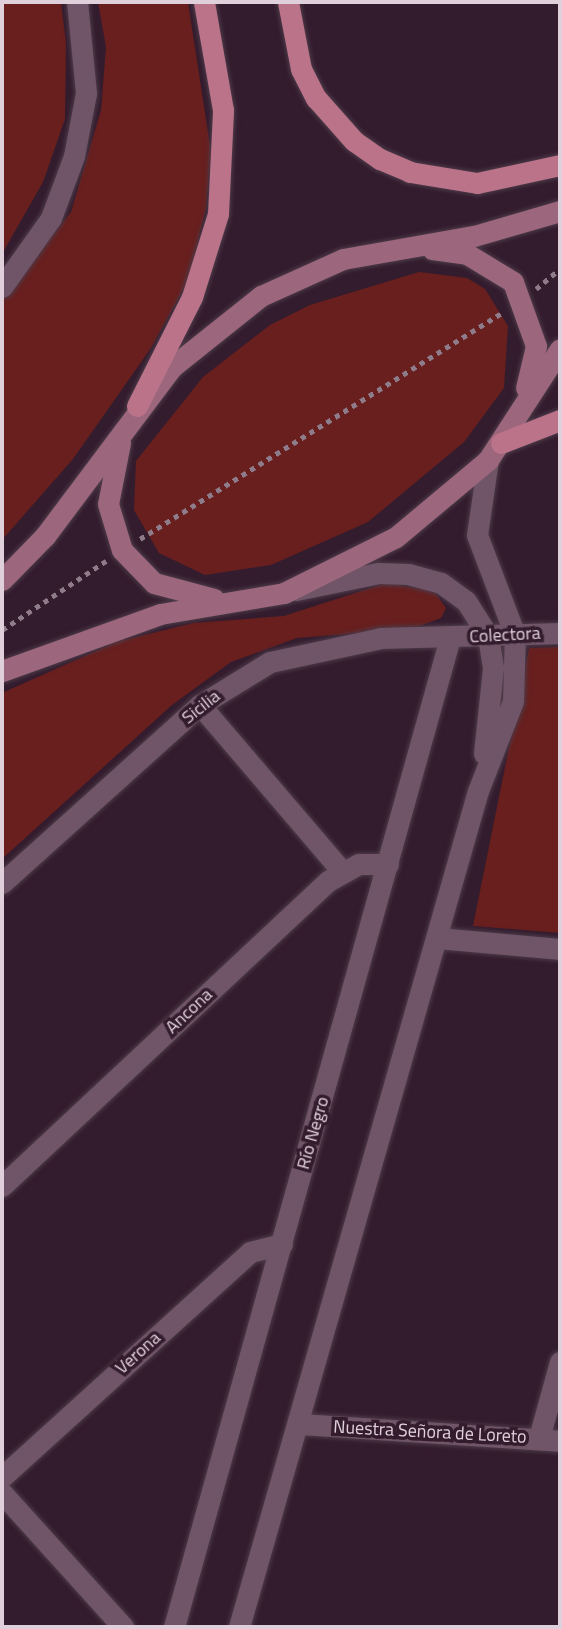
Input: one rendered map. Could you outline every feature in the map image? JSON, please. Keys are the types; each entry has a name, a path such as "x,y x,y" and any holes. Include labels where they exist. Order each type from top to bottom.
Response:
{"highway":[{"path":"134,411 192,297 218,214 223,110 204,2"},
{"path":"288,2 301,69 316,98 354,141 380,159 410,172 477,183 560,165"},
{"path":"501,443 560,420"}],"main road":[{"path":"2,580 46,536 134,411 209,332 261,296 316,268 374,250 474,236 560,211"},
{"path":"374,250 467,254 493,265 524,299 536,346 501,443"},
{"path":"2,671 160,614 284,593 396,537 501,443 560,349"},
{"path":"134,411 108,504 122,550 154,583 177,593 261,598"}],"street":[{"path":"2,288 51,218 74,156 86,93 78,2"},
{"path":"239,1627 478,790 513,701 516,635 477,535 501,443"},
{"path":"284,593 379,573 408,574 441,583 466,600 488,636 492,699 478,790"},
{"name":"Colectora","path":"450,638 560,633"},
{"name":"Sicilia","path":"2,883 200,705 243,676 301,652 381,638 450,638"},
{"name":"Río Negro","path":"174,1627 450,638"},
{"path":"200,705 342,871 388,863"},
{"name":"Ancona","path":"2,1186 342,871"},
{"path":"437,937 560,949"},
{"name":"Verona","path":"2,1477 250,1252 282,1244"},
{"path":"539,1438 560,1362"},
{"name":"Nuestra Señora de Loreto","path":"299,1424 560,1441"},
{"path":"2,1493 123,1627"}],"path":[{"path":"2,630 122,550 524,299 560,269"}],"shaded area":[{"path":"2,2 61,2 66,43 65,119 43,182 2,254"},
{"path":"98,2 188,2 211,152 206,208 188,281 151,348 73,459 2,540 2,301 71,212 101,110 106,47"},
{"path":"419,272 467,278 485,289 508,326 504,388 464,442 368,522 271,565 205,575 159,553 134,510 136,461 203,377 270,325 310,305"},
{"path":"386,583 434,591 446,608 441,618 412,629 297,638 231,662 172,705 2,859 2,693 116,642 193,623 284,616"},
{"path":"560,647 560,933 473,926 529,648"}]}
